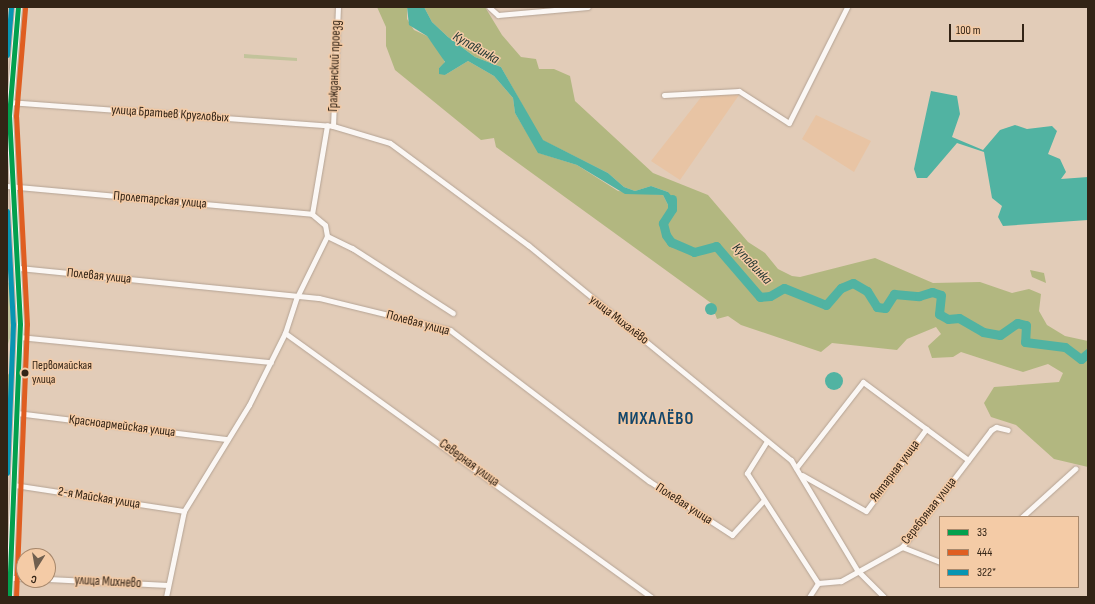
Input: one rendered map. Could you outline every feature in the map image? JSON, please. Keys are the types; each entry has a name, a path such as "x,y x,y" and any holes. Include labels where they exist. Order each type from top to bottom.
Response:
{"main road":[{"path":"9,597 20,337 19,268 15,186 8,102 18,7"}],"street":[{"name":"Гражданский проезд","path":"312,214 330,126 338,7"},
{"path":"489,7 498,15 588,7"},
{"path":"664,95 739,91 789,123 847,7"},
{"name":"улица Братьев Кругловых","path":"8,102 330,126"},
{"name":"улица Михалёво","path":"330,126 390,144 412,158 528,245 767,441 802,475 856,570 884,597"},
{"name":"Пролетарская улица","path":"7,186 312,214"},
{"path":"166,597 184,511 227,439 270,362 285,333 297,297 327,236 324,224 312,214"},
{"path":"327,236 352,248 453,312"},
{"name":"Полевая улица","path":"19,268 325,299 454,332 649,481 732,535 763,500"},
{"name":"Северная улица","path":"285,333 651,597"},
{"path":"20,337 270,362"},
{"path":"796,468 863,382 968,460"},
{"name":"Красноармейская улица","path":"17,413 227,439"},
{"name":"Серебряная улица","path":"818,583 841,581 856,570 902,547 991,430 996,427 1008,430"},
{"name":"Янтарная улица","path":"802,475 866,511 926,429"},
{"path":"767,441 747,473 818,583 809,597"},
{"path":"1023,516 1075,469"},
{"name":"2-я Майская улица","path":"14,485 184,511"},
{"path":"902,547 939,562"},
{"name":"улица Михнево","path":"56,579 168,585"}],"shaded area":[{"path":"724,93 739,95 680,180 651,161 702,96"},
{"path":"816,115 871,141 854,172 802,139"}],"green space":[{"path":"377,7 407,7 407,19 414,30 427,36 441,54 445,63 439,68 445,75 468,61 494,76 513,98 515,113 539,153 577,165 618,191 663,195 670,209 668,192 651,186 635,191 624,187 608,173 542,140 501,67 475,57 448,37 432,22 424,7 485,7 502,35 521,57 536,59 539,69 554,69 570,76 575,101 653,173 708,195 748,242 765,253 778,269 792,276 800,277 875,258 933,283 980,282 1012,293 1029,289 1041,294 1039,311 1047,325 1065,336 1088,341 1088,467 1054,459 1016,425 991,417 984,403 994,387 1059,382 1063,373 1048,364 1023,372 961,352 953,357 932,358 928,346 941,334 936,327 907,339 897,350 832,343 821,352 741,325 728,316 717,319 711,303 496,147 494,138 481,140 395,70 386,46 386,27"},
{"path":"244,54 297,58 297,61 244,58"},
{"path":"7,256 12,258 12,277 7,273"},
{"path":"1030,270 1044,273 1046,283 1032,277"},
{"path":"7,282 12,284 12,332 7,347"},
{"path":"7,372 12,379 7,453"}],"water":[{"path":"407,7 424,7 432,22 448,37 475,57 501,67 543,140 608,173 624,187 635,191 651,186 668,192 675,200 676,208 671,211 663,195 625,194 577,165 538,153 515,113 513,98 494,76 468,61 445,75 439,74 439,68 445,62 427,36 409,25"},
{"path":"931,91 957,96 960,114 952,137 983,150 1000,130 1015,125 1027,129 1052,126 1057,131 1048,154 1060,159 1066,172 1061,179 1088,177 1088,220 1003,226 998,217 1002,206 992,198 984,152 957,143 927,178 917,178 914,169"},
{"path":"709,303 713,303 717,309 713,315 709,315 705,311 705,307"},
{"path":"834,372 840,375 843,381 840,387 834,390 828,387 825,381 828,375"}],"waterway":[{"name":"Купавинка","path":"672,199 672,209 663,223 666,235 671,242 694,252 716,246 760,297 770,296 784,288 826,305 841,288 853,283 867,291 877,307 885,308 894,294 919,296 932,292 941,295 939,314 948,319 959,318 983,332 1000,335 1017,323 1026,325 1025,342 1065,347 1081,359 1088,353"}],"transit line":[{"name":"322*","path":"7,55 11,7"},
{"name":"33","path":"9,597 20,324 9,116 18,7"},
{"name":"444","path":"16,597 27,324 16,116 25,8"},
{"name":"322*","path":"7,211 13,324 7,473"}],"place":[{"name":"Первомайская улица","path":"25,373"}],"district":[{"name":"МИХАЛЁВО","path":"656,420"}]}
